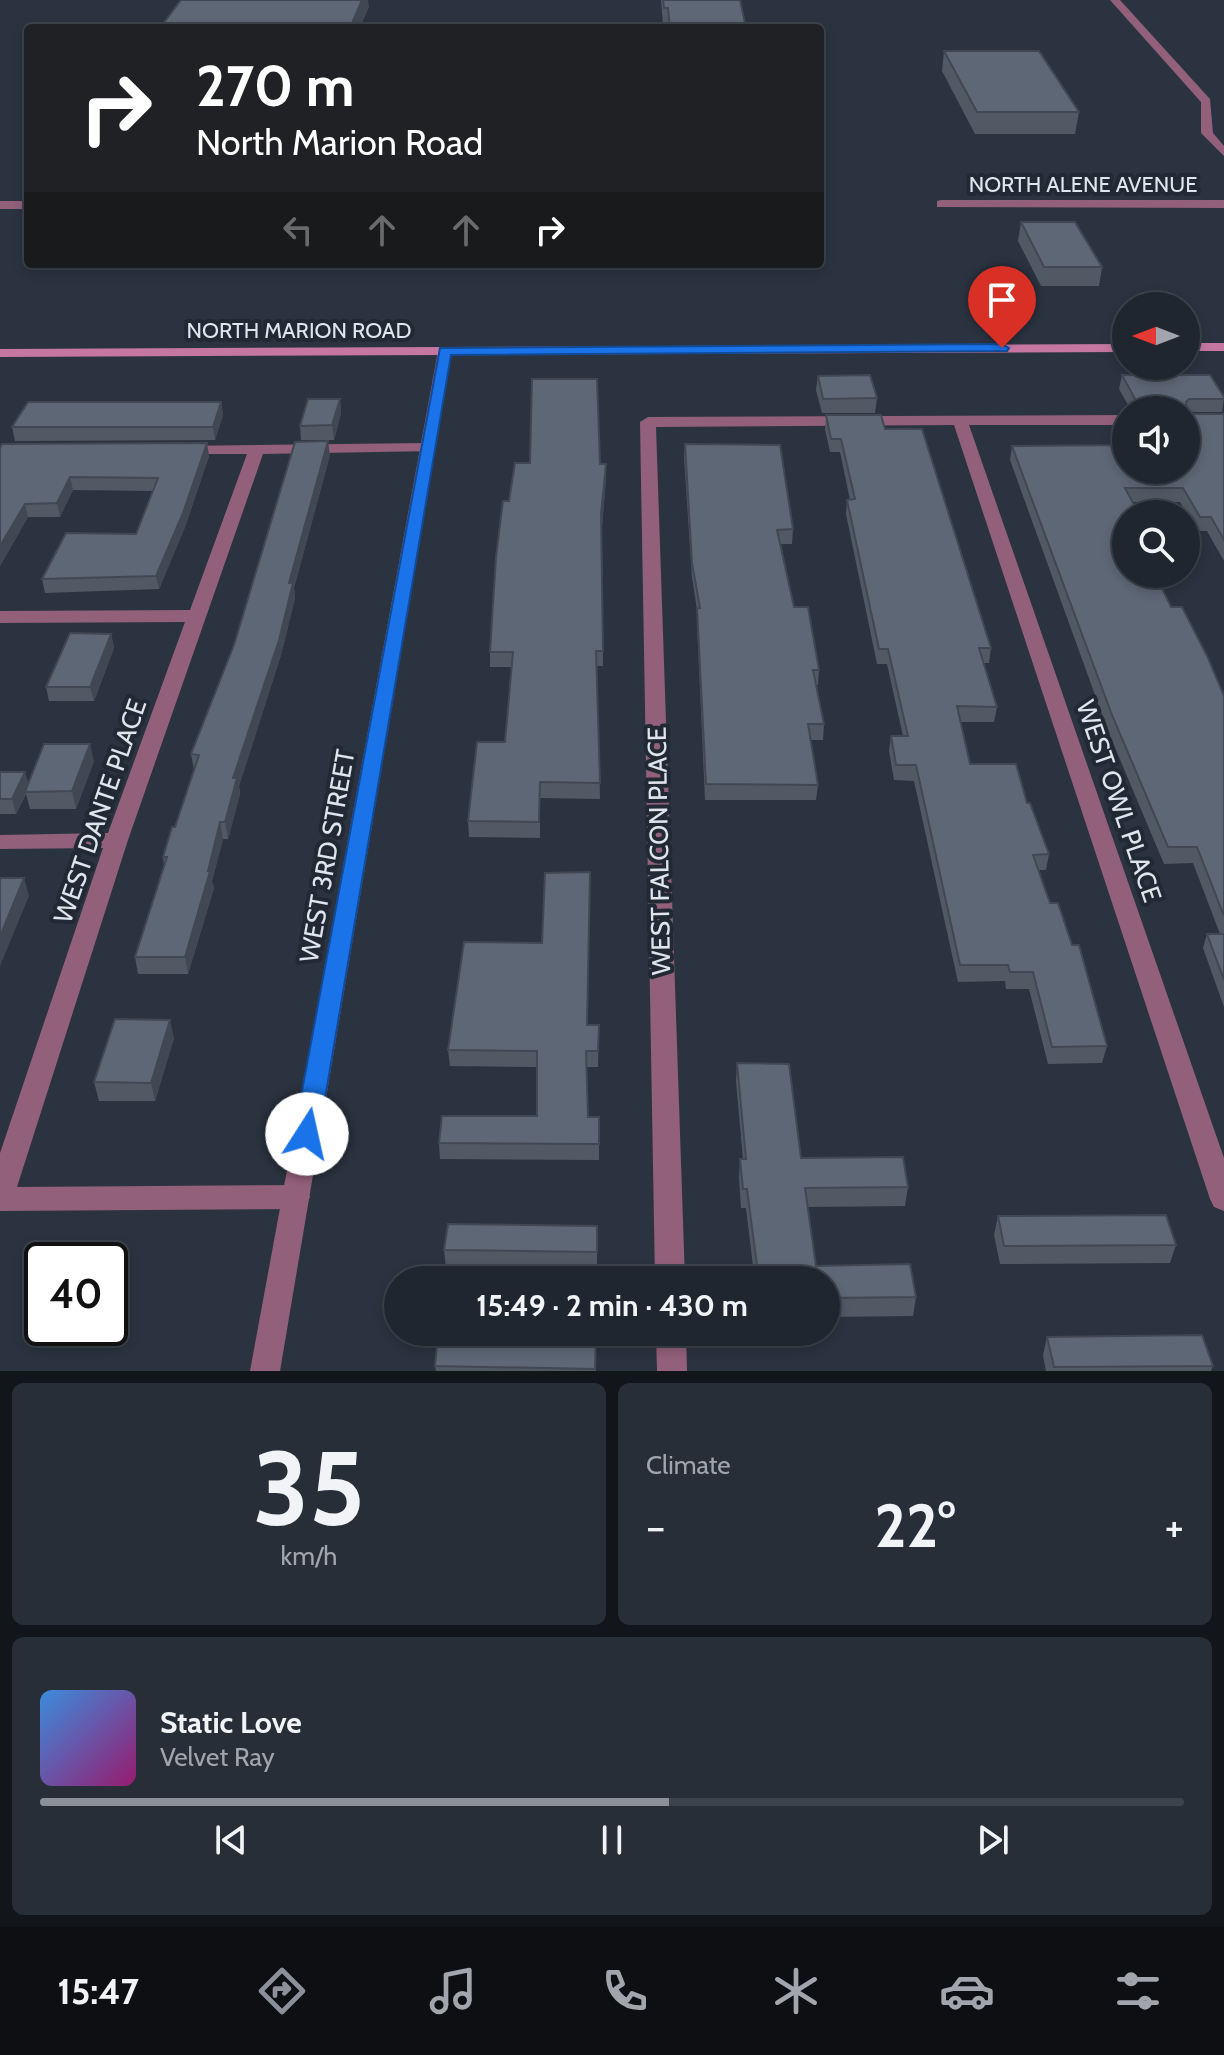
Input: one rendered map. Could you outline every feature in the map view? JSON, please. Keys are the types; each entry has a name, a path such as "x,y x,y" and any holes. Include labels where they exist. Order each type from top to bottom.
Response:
{"main road":[{"path":"1200,347 1224,347"},
{"name":"NORTH MARION ROAD","path":"0,353 1112,348"}],"street":[{"path":"1115,0 1206,101 1207,133 1224,153"},
{"name":"NORTH ALENE AVENUE","path":"941,204 1224,204"},
{"path":"0,205 24,205"},
{"name":"WEST 3RD STREET","path":"265,1371 445,351"},
{"path":"960,421 1112,420"},
{"name":"WEST FALCON PLACE","path":"670,1266 648,422 960,421"},
{"name":"WEST OWL PLACE","path":"960,421 1224,1199"},
{"name":"WEST DANTE PLACE","path":"0,1197 117,840 257,448"},
{"path":"166,449 428,448"},
{"path":"0,617 199,616"},
{"path":"0,842 117,840"},
{"path":"0,1197 296,1197"},
{"path":"671,1346 672,1371"}],"building":[{"path":"181,0 362,0 352,24 163,24"},
{"path":"663,0 740,0 745,24 670,24 668,8 664,8"},
{"path":"944,51 1039,51 1079,112 977,112"},
{"path":"1021,222 1075,222 1102,267 1044,267"},
{"path":"870,375 877,398 823,399 818,376"},
{"path":"1200,375 1210,375 1224,399 1200,399 1200,396 1133,396 1125,380 1200,380"},
{"path":"532,379 597,379 600,464 606,464 601,514 603,651 596,651 600,783 540,782 539,822 468,821 477,742 505,742 513,652 490,652 496,557 503,501 509,501 515,463 530,463"},
{"path":"308,399 340,399 332,425 300,426"},
{"path":"28,402 221,402 213,427 12,427"},
{"path":"1200,414 1224,414 1224,540 1211,517 1200,517 1200,500 1190,500 1183,488 1125,488 1131,500 1112,500 1112,588 1162,588 1171,607 1182,607 1224,696 1224,916 1197,847 1168,847 1112,715 1012,446 1112,445 1112,484 1200,484"},
{"path":"826,415 881,415 885,429 922,429 991,648 979,648 997,707 957,706 970,764 1016,764 1027,803 1030,803 1049,854 1033,855 1050,903 1058,903 1072,945 1079,945 1107,1046 1052,1047 1033,972 1010,972 1008,965 960,965 916,765 896,765 891,736 908,736 888,649 879,649 847,500 855,499 841,439 831,439"},
{"path":"328,441 289,583 293,583 279,640 233,778 237,778 225,822 220,822 210,871 185,957 135,957 167,857 163,857 172,827 175,827 199,755 191,754 234,645 295,442"},
{"path":"207,443 183,513 156,576 42,579 66,533 136,534 158,478 70,477 57,503 25,504 0,546 2,444"},
{"path":"685,444 780,445 793,529 777,530 794,607 808,607 819,670 813,670 824,724 808,724 818,785 706,784 697,608 700,608 692,563"},
{"path":"70,633 111,634 90,687 46,687"},
{"path":"44,744 90,744 72,791 25,792"},
{"path":"0,772 25,772 12,799 0,799"},
{"path":"590,872 587,1025 599,1025 598,1051 586,1051 588,1117 599,1117 599,1144 439,1143 442,1116 537,1116 537,1051 448,1050 464,942 542,943 545,873"},
{"path":"0,878 24,878 0,936"},
{"path":"1207,934 1224,934 1224,980"},
{"path":"115,1019 170,1020 151,1083 94,1082"},
{"path":"737,1063 789,1064 801,1158 903,1157 908,1187 805,1188 816,1266 757,1266 747,1189 743,1189 740,1159 746,1159"},
{"path":"1166,1215 1176,1245 1004,1246 998,1216"},
{"path":"448,1224 597,1226 597,1252 444,1250"},
{"path":"910,1264 916,1297 840,1298 840,1266 816,1266"},
{"path":"1202,1335 1213,1366 1054,1367 1047,1337"},
{"path":"437,1346 596,1346 595,1369 435,1366"}],"route":[{"path":"307,1134 445,351 1002,348"}]}
